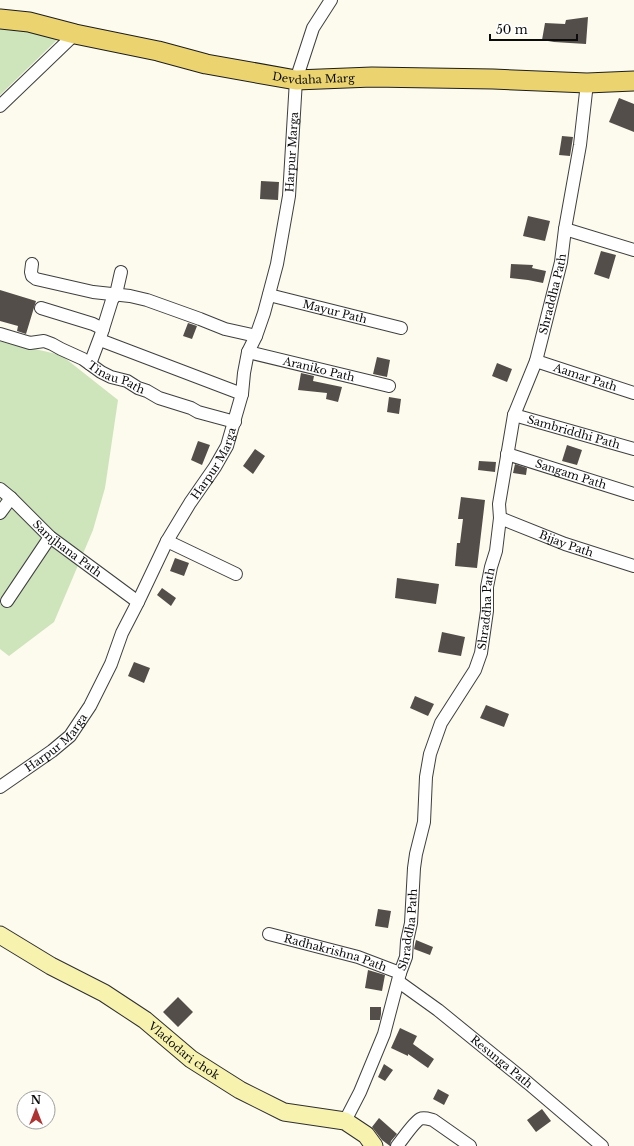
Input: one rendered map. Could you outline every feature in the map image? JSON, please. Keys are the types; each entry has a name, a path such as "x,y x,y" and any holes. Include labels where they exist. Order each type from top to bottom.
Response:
{"main road":[{"name":"Devdaha Marg","path":"0,19 29,22 75,34 158,51 206,64 296,80 372,77 586,82 634,80"}],"street":[{"name":"Harpur Marga","path":"1,785 52,751 70,736 90,706 111,664 122,633 167,540 227,446 242,394 248,352 264,314 277,264 289,196 296,80 313,28 331,0"},
{"path":"0,106 75,34"},
{"name":"Shraddha Path","path":"345,1121 360,1092 384,1034 406,958 407,941 411,923 414,868 424,822 426,777 430,754 441,723 475,670 481,653 487,611 487,587 496,551 500,518 499,504 514,415 536,362 561,262 565,229 580,145 586,82"},
{"path":"565,229 634,250"},
{"path":"32,264 32,276 36,279 93,292 130,296 147,300 225,329 256,336"},
{"path":"90,364 102,335 112,300 116,294 121,272"},
{"name":"Mayur Path","path":"269,295 401,328"},
{"path":"41,308 94,324 102,335 242,394"},
{"name":"Tinau Path","path":"0,334 30,343 44,341 90,364 111,377 127,381 159,398 191,408 198,412 235,422"},
{"name":"Araniko Path","path":"248,352 389,386"},
{"name":"Aamar Path","path":"536,362 634,393"},
{"name":"Sambriddhi Path","path":"514,415 634,449"},
{"name":"Sangam Path","path":"507,454 634,494"},
{"name":"Samjhana Path","path":"0,489 50,537 138,602"},
{"path":"0,513 11,498"},
{"name":"Bijay Path","path":"500,518 565,544 634,566"},
{"path":"7,601 50,537"},
{"path":"167,540 236,574"},
{"name":"Radhakrishna Path","path":"269,934 358,957 400,977"},
{"name":"Vladodari chok","path":"0,935 51,966 104,993 145,1020 191,1059 240,1090 284,1112 345,1121 366,1135 374,1146"},
{"name":"Resunga Path","path":"400,977 602,1146"},
{"path":"396,1146 420,1119 427,1118 433,1120 465,1142"}],"green space":[{"path":"0,26 12,26 59,38 0,95"},
{"path":"0,341 61,355 118,400 105,488 93,530 54,622 9,656 0,649"}],"building":[{"path":"588,17 586,44 542,40 545,23 565,24 566,20"},
{"path":"619,98 634,104 634,132 609,122"},
{"path":"562,136 573,137 570,156 559,155"},
{"path":"261,181 279,182 278,200 260,199"},
{"path":"528,216 550,221 545,241 523,236"},
{"path":"601,251 616,255 609,279 594,274"},
{"path":"511,264 533,265 532,268 546,271 543,283 510,278"},
{"path":"0,290 36,301 26,334 17,331 18,326 0,321"},
{"path":"188,323 197,326 192,339 183,336"},
{"path":"377,357 390,360 387,377 373,374"},
{"path":"497,363 512,369 507,382 492,376"},
{"path":"301,373 314,376 313,381 342,387 338,402 326,399 327,393 298,390"},
{"path":"389,397 401,399 399,414 387,412"},
{"path":"198,441 210,445 202,465 191,460"},
{"path":"567,445 582,450 577,465 562,461"},
{"path":"255,449 265,456 253,474 243,466"},
{"path":"479,461 496,462 495,472 478,470"},
{"path":"515,464 527,468 526,475 513,473"},
{"path":"461,497 485,500 477,568 455,566 457,543 460,543 463,519 458,519"},
{"path":"175,558 189,563 184,576 170,571"},
{"path":"397,578 439,584 436,604 395,598"},
{"path":"162,588 176,598 171,606 157,595"},
{"path":"442,632 465,637 461,656 438,652"},
{"path":"134,662 150,668 144,683 128,676"},
{"path":"415,696 434,704 428,716 410,708"},
{"path":"486,705 509,714 504,727 480,718"},
{"path":"378,909 391,911 388,928 375,926"},
{"path":"416,940 433,947 430,955 414,949"},
{"path":"368,970 385,975 382,991 365,988"},
{"path":"178,997 193,1012 178,1027 163,1012"},
{"path":"370,1007 381,1007 380,1020 370,1020"},
{"path":"400,1028 417,1036 413,1044 434,1059 428,1068 408,1054 408,1056 391,1048"},
{"path":"384,1064 393,1070 385,1081 378,1077"},
{"path":"438,1089 449,1095 444,1105 433,1099"},
{"path":"542,1109 551,1121 536,1132 527,1120"},
{"path":"379,1118 397,1134 391,1141 390,1146 382,1140 372,1127"}]}
